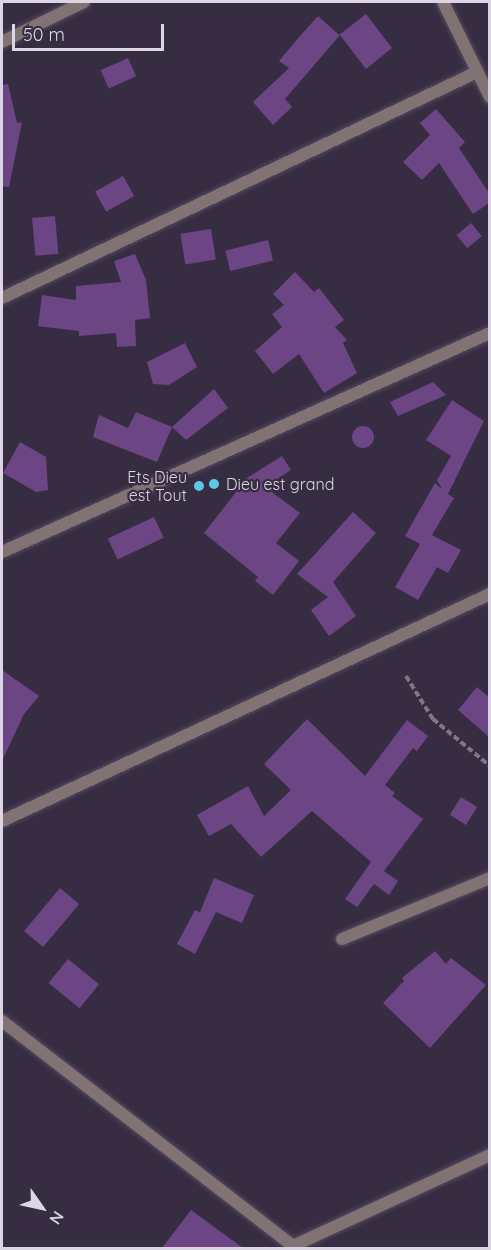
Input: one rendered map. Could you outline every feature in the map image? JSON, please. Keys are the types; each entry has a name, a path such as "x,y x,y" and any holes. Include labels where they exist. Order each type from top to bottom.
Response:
{"street":[{"path":"2,42 84,2"},
{"path":"443,2 489,97"},
{"path":"2,298 477,72"},
{"path":"2,552 489,333"},
{"path":"2,821 489,594"},
{"path":"342,939 489,878"},
{"path":"2,1021 293,1246 489,1155"}],"path":[{"path":"406,676 433,719 489,766"}],"building":[{"path":"366,14 392,48 366,69 340,35 285,99 292,107 273,125 253,102 289,68 279,61 318,16 339,35"},
{"path":"128,58 136,76 109,88 101,70"},
{"path":"8,84 17,123 22,122 9,187 2,186 2,85"},
{"path":"436,109 465,142 459,148 489,193 489,203 473,214 439,163 422,180 403,162 430,135 420,123"},
{"path":"123,176 134,196 106,212 95,192"},
{"path":"55,216 58,254 35,256 32,218"},
{"path":"471,223 482,236 467,248 456,235"},
{"path":"211,229 216,260 185,264 180,234"},
{"path":"268,240 273,260 230,271 225,251"},
{"path":"135,254 146,280 150,318 135,320 136,346 117,347 116,333 79,336 79,331 38,326 42,295 76,300 76,286 121,282 114,261"},
{"path":"295,272 314,292 319,288 344,320 335,327 347,340 343,343 357,373 324,393 299,354 273,374 255,351 282,327 272,314 284,305 273,294"},
{"path":"185,343 197,367 169,385 153,384 147,362"},
{"path":"433,382 446,395 398,416 390,402"},
{"path":"214,389 228,408 186,440 172,427"},
{"path":"452,400 484,421 448,494 454,498 432,535 461,550 448,573 437,567 418,600 395,587 420,544 405,536 435,483 442,489 437,480 451,456 426,440"},
{"path":"136,412 172,427 157,462 93,437 99,415 128,428"},
{"path":"363,426 371,429 374,437 371,445 363,448 355,445 352,437 355,429"},
{"path":"20,442 46,457 48,490 36,492 3,473"},
{"path":"282,456 291,470 265,487 300,513 276,543 299,561 273,595 255,581 258,577 204,533 237,491 234,486"},
{"path":"353,512 376,533 333,582 356,616 329,636 311,610 328,597 297,574"},
{"path":"154,517 164,538 117,559 108,539"},
{"path":"2,670 39,696 24,714 2,761"},
{"path":"477,687 489,697 489,737 458,710"},
{"path":"307,719 365,776 407,720 428,736 417,751 413,748 385,785 395,793 392,796 423,819 384,871 398,881 389,895 374,884 357,907 345,899 371,862 312,811 261,857 231,824 209,836 197,815 248,786 264,816 291,790 264,764"},
{"path":"461,797 477,807 466,825 450,815"},
{"path":"214,878 254,895 242,923 216,912 195,954 177,944 195,910 200,912"},
{"path":"60,888 79,904 43,947 24,931"},
{"path":"435,951 446,964 451,958 486,985 430,1048 383,1003 404,981 402,978"},
{"path":"68,959 99,984 80,1008 48,983"},
{"path":"191,1210 243,1248 162,1248"}],"place":[{"name":"Dieu est grand","path":"214,484"},
{"name":"Ets Dieu est Tout","path":"199,486"}]}
